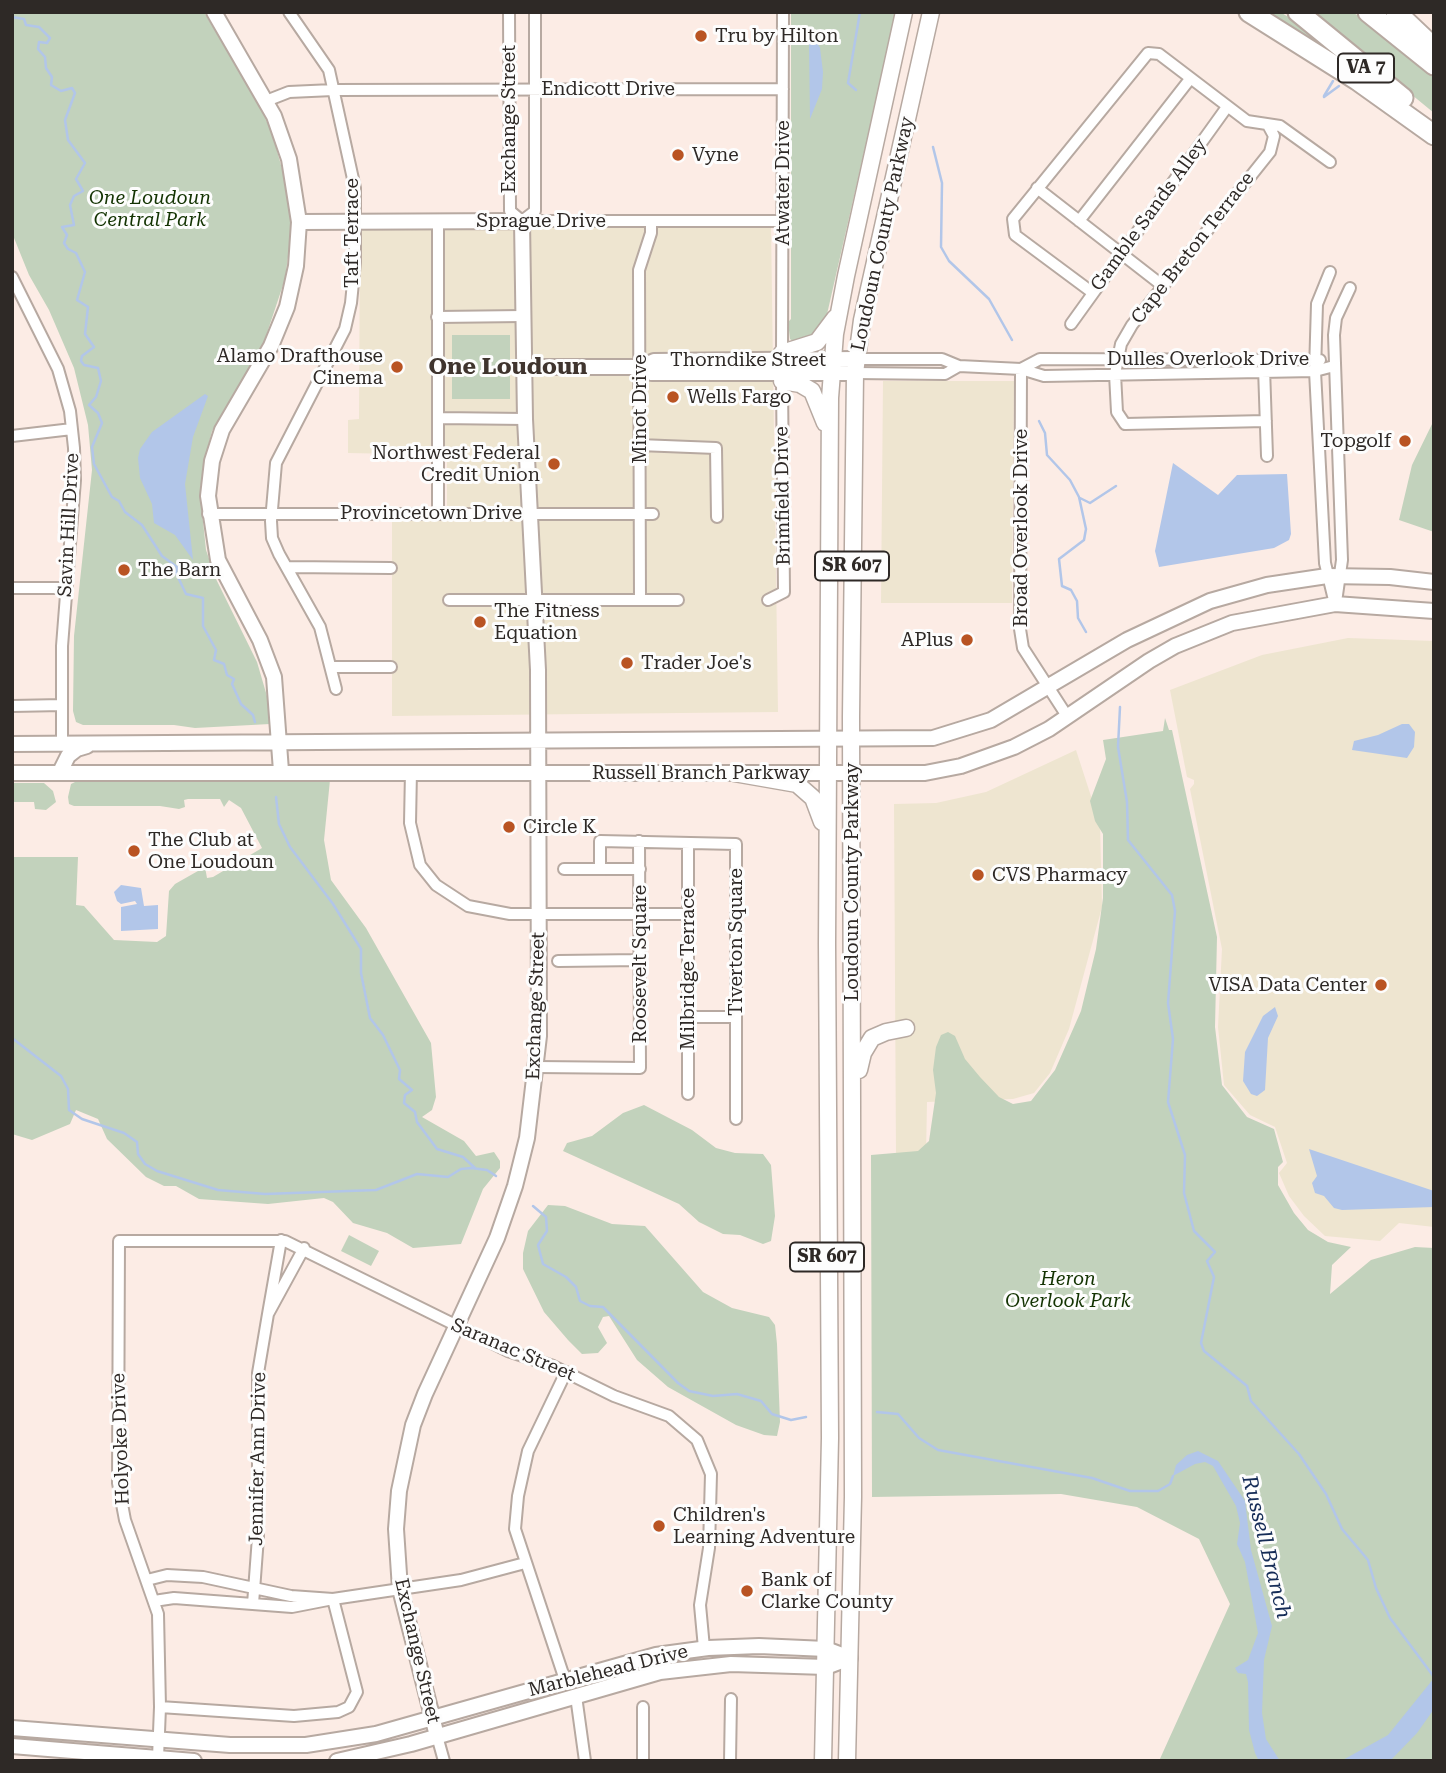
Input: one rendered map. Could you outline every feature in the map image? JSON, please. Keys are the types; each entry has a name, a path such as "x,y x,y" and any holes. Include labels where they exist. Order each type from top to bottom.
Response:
{"highway":[{"path":"1249,12 1357,80 1434,135"},
{"name":"VA 7","path":"1298,12 1434,123"},
{"name":"VA 7","path":"1368,12 1434,65"},
{"path":"1396,12 1434,48"}],"main road":[{"name":"Loudoun County Parkway","path":"823,1761 830,1438 827,866 829,436 832,366 841,303 904,12"},
{"name":"Loudoun County Parkway","path":"847,1761 853,1093 851,740 856,366 866,301 931,12"},
{"path":"782,353 817,342 830,326 841,303"},
{"path":"782,381 800,384 815,394 829,436"},
{"path":"734,773 787,781 809,792 820,810 827,866"},
{"path":"853,1093 863,1053 872,1038 906,1028"}],"street":[{"path":"214,12 266,102 289,159 299,222 296,266 287,307 271,346 222,430 209,480 208,514 218,560 240,608 260,640 274,677 281,771"},
{"name":"Taft Terrace","path":"289,12 324,61 351,167 355,222 353,290 345,328 280,453 274,472 272,538 320,627 336,689"},
{"name":"Exchange Street","path":"444,1761 400,1589 396,1529 403,1463 425,1394 497,1238 527,1138 537,1067 539,743 535,601 528,514 522,221 510,211 509,12"},
{"name":"Exchange Street","path":"522,221 535,211 535,12"},
{"name":"Atwater Drive","path":"782,353 783,12"},
{"path":"1093,293 1013,231 1016,214 1145,55 1153,51 1159,54 1247,121 1280,126 1330,162"},
{"path":"1079,221 1190,79"},
{"name":"Endicott Drive","path":"266,102 289,92 333,90 783,89"},
{"name":"Gamble Sands Alley","path":"1071,324 1227,107"},
{"name":"Cape Breton Terrace","path":"1266,421 1125,424 1117,412 1115,374 1126,334 1270,152 1274,136 1268,125"},
{"path":"1037,188 1163,286"},
{"path":"438,221 438,513"},
{"name":"Minot Drive","path":"640,600 639,270 651,221"},
{"name":"Sprague Drive","path":"299,222 783,221"},
{"path":"1330,272 1317,304 1316,365 1319,463 1334,576"},
{"name":"Savin Hill Drive","path":"12,277 16,295 58,369 72,429 75,480 66,588 62,744"},
{"path":"1335,604 1338,463 1334,366 1336,318 1350,288"},
{"path":"437,317 523,316"},
{"path":"729,367 782,353"},
{"name":"Dulles Overlook Drive","path":"1021,369 1040,359 1263,359 1334,366"},
{"path":"1263,359 1267,456"},
{"name":"Dulles Overlook Drive","path":"856,366 945,374 959,366 1021,369 1044,376 1264,372 1316,365"},
{"name":"Thorndike Street","path":"524,367 640,367 648,373 729,367 856,366"},
{"path":"729,367 782,381"},
{"name":"Broad Overlook Drive","path":"1021,369 1020,629 1023,648 1067,716"},
{"name":"Brimfield Drive","path":"768,600 784,592 782,381"},
{"path":"438,418 525,419"},
{"path":"12,436 72,429"},
{"path":"639,445 716,448 717,517"},
{"path":"1319,463 1338,463"},
{"name":"Provincetown Drive","path":"208,514 653,514"},
{"path":"288,568 391,568"},
{"name":"Russell Branch Parkway","path":"12,744 913,740 951,734 991,720 1127,640 1210,601 1267,585 1334,576 1434,582"},
{"path":"12,587 66,588"},
{"path":"449,600 678,600"},
{"name":"Russell Branch Parkway","path":"12,773 915,773 961,766 1014,747 1067,716 1149,661 1195,637 1233,622 1271,613 1335,604 1434,611"},
{"path":"332,667 391,667"},
{"path":"12,706 62,705"},
{"path":"61,772 61,765 76,749 98,744"},
{"path":"411,771 412,840 421,865 429,877 468,906 493,912 539,914 688,914"},
{"name":"Tiverton Square","path":"600,869 600,841 736,844 736,1119"},
{"name":"Roosevelt Square","path":"537,1067 640,1068 639,841"},
{"name":"Milbridge Terrace","path":"688,845 688,1094"},
{"path":"564,869 639,869"},
{"path":"558,961 640,960"},
{"path":"688,1017 736,1017"},
{"name":"Saranac Street","path":"119,1241 281,1240 304,1248 508,1351 566,1372 614,1396 669,1416 697,1440 705,1453 711,1474 709,1548 700,1593 704,1648"},
{"name":"Jennifer Ann Drive","path":"253,1604 258,1527 258,1373 281,1240"},
{"name":"Holyoke Drive","path":"119,1241 118,1483 125,1520 155,1601 160,1629 158,1758"},
{"name":"Jennifer Ann Drive","path":"268,1314 304,1248"},
{"path":"565,1680 515,1529 520,1482 528,1451 566,1372"},
{"path":"155,1601 174,1598 292,1607 461,1580 525,1563"},
{"path":"147,1580 167,1575 203,1577 291,1596 333,1599"},
{"path":"160,1707 294,1716 326,1714 349,1707 356,1697 356,1684 333,1599"},
{"name":"Marblehead Drive","path":"12,1728 230,1745 306,1745 376,1734 656,1655 704,1648 826,1649 850,1658"},
{"name":"Marblehead Drive","path":"337,1761 437,1736 660,1672 710,1666 825,1667 850,1658"},
{"path":"585,1761 576,1696 591,1677 607,1668"},
{"path":"730,1761 731,1699"},
{"path":"643,1707 643,1761"},
{"path":"12,1746 194,1761"}],"shaded area":[{"name":"One Loudoun","path":"771,226 778,712 392,716 392,517 447,517 447,455 348,453 348,420 359,419 360,228"},
{"path":"883,381 1014,381 1012,603 881,603"},
{"path":"1348,638 1434,641 1434,1227 1399,1223 1380,1241 1325,1236 1304,1216 1289,1196 1279,1173 1287,1163 1275,1127 1250,1115 1224,1085 1218,1027 1222,949 1190,789 1194,780 1187,777 1170,690 1262,655"},
{"path":"1076,750 1100,824 1102,907 1069,1029 1050,1073 1034,1093 1013,1099 927,1102 926,1155 896,1155 894,804 936,803 986,792"}],"green space":[{"name":"One Loudoun Central Park","path":"12,12 204,12 249,88 253,90 273,136 285,180 292,227 285,279 264,342 212,431 203,466 200,493 206,550 216,579 257,662 269,703 270,724 195,728 174,725 83,725 76,722 73,711 74,636 92,470 88,425 74,368 12,233"},
{"path":"791,12 896,12 825,323 817,335 795,343 790,339 788,322 791,319"},
{"path":"1259,12 1280,12 1295,21 1370,81"},
{"path":"1311,12 1353,12 1434,78 1434,113"},
{"path":"452,335 510,335 510,399 452,399"},
{"name":"Topgolf","path":"1434,420 1434,532 1399,520 1412,465"},
{"name":"Heron Overlook Park","path":"1165,718 1169,730 1172,730 1217,937 1215,1027 1222,1085 1247,1117 1274,1129 1283,1162 1278,1167 1278,1185 1294,1213 1308,1230 1328,1242 1351,1247 1332,1265 1330,1294 1371,1260 1415,1247 1434,1248 1434,1761 1159,1761 1230,1604 1199,1539 1137,1507 1061,1494 872,1497 871,1155 918,1151 929,1141 936,1093 933,1070 936,1047 941,1035 948,1032 955,1036 965,1059 980,1077 999,1097 1013,1104 1031,1101 1055,1070 1081,1011 1096,949 1103,898 1103,834 1095,821 1090,801 1106,759 1103,740 1163,731"},
{"path":"81,779 330,780 324,840 331,880 366,928 431,1043 436,1097 432,1110 422,1117 464,1141 476,1156 494,1152 500,1161 500,1168 483,1189 461,1244 413,1248 387,1233 353,1223 333,1202 324,1198 268,1204 199,1199 176,1186 164,1186 146,1177 107,1139 98,1119 76,1110 70,1124 32,1140 12,1134 12,857 78,857 76,905 84,906 114,940 157,942 166,936 169,891 175,884 205,867 207,878 213,877 262,848 241,808 229,800 224,807 220,799 188,799 184,800 185,807 179,809 160,806 74,806 69,804 68,797 71,784"},
{"path":"12,783 44,783 53,791 56,802 46,810 35,809 34,802 12,802"},
{"path":"644,1105 692,1130 716,1148 735,1153 763,1154 771,1165 775,1216 771,1241 763,1244 740,1235 723,1234 699,1222 679,1204 563,1151 567,1143 592,1136 623,1113"},
{"path":"548,1205 565,1206 612,1224 645,1226 703,1292 732,1308 769,1317 775,1325 777,1344 780,1422 777,1436 764,1435 736,1425 668,1387 637,1360 609,1316 603,1317 598,1327 607,1343 598,1353 582,1354 568,1340 544,1312 523,1269 528,1231"},
{"path":"349,1235 379,1251 371,1266 341,1251"}],"water":[{"path":"812,33 820,48 823,72 822,89 810,119 809,40"},
{"path":"205,394 208,396 193,437 185,484 193,560 175,535 154,523 152,504 140,478 138,458 140,449 152,432"},
{"path":"1173,463 1218,495 1237,475 1287,474 1291,534 1289,540 1274,548 1159,567 1155,551"},
{"path":"1402,724 1409,724 1415,732 1414,747 1407,758 1352,750 1354,741 1378,735"},
{"path":"121,885 141,888 144,906 158,905 158,929 121,931 121,907 137,904 135,901 121,904 117,901 114,892"},
{"path":"1275,1007 1278,1016 1268,1038 1265,1090 1257,1096 1251,1094 1243,1081 1245,1052 1263,1016"},
{"path":"1309,1149 1434,1191 1434,1207 1334,1208 1324,1196 1315,1193 1312,1183 1317,1176"},
{"path":"1198,1451 1218,1461 1245,1501 1251,1550 1272,1626 1264,1660 1262,1713 1266,1739 1280,1761 1259,1761 1255,1753 1249,1730 1248,1682 1246,1674 1238,1673 1235,1668 1248,1660 1258,1633 1245,1562 1237,1544 1240,1523 1236,1506 1213,1466 1205,1462 1195,1464 1173,1476 1176,1465 1187,1455"},
{"path":"1434,1678 1434,1709 1417,1733 1390,1761 1341,1761 1388,1735"}],"waterway":[{"path":"856,90 848,83 860,12"},
{"path":"12,17 24,19 26,25 39,27 50,38 47,43 39,42 38,49 45,57 46,68 52,77 51,85 61,91 72,88 75,93 65,120 68,140 85,163 76,179 83,191 74,196 70,205 74,225 62,227 67,235 64,243 76,253 85,272 77,300 88,307 85,334 94,347 82,356 81,361 84,365 98,368 101,381 96,397 89,405 98,413 102,423 92,447 94,464 112,497 142,525 162,556 177,567 176,573 186,594 203,598 203,626 216,650 214,660 224,664 227,675 234,679 232,684 241,704 253,715 255,722"},
{"path":"1324,96 1333,81"},
{"path":"1324,97 1339,86"},
{"path":"933,147 942,183 941,247 949,261 989,299 1012,340"},
{"path":"1039,421 1045,433 1047,455 1070,480 1079,497 1086,529 1084,540 1059,559 1062,586 1071,590 1077,601 1078,618 1086,632"},
{"path":"1080,498 1090,503 1116,486"},
{"path":"1120,707 1118,747 1127,802 1128,840 1172,895 1175,911 1168,1003 1173,1039 1168,1102 1185,1155 1184,1193 1194,1231 1215,1252 1207,1261 1214,1277 1201,1343 1204,1351 1247,1386 1251,1401 1299,1454 1326,1494 1342,1529 1368,1560 1376,1588 1390,1618 1434,1677"},
{"path":"276,797 279,824 290,847 333,904 361,949 361,973 370,1018 383,1035 400,1070 399,1079 412,1090 405,1095 404,1103 415,1112 417,1122 437,1149 463,1157 475,1168"},
{"name":"Russell Branch","path":"12,1038 61,1076 68,1089 69,1110 82,1119 124,1133 137,1142 138,1154 145,1164 157,1171 218,1190 265,1194 376,1190 417,1174 448,1177 461,1169 471,1168 487,1170 496,1176"},
{"name":"Russell Branch","path":"533,1206 546,1217 547,1231 538,1245 543,1264 566,1277 576,1287 580,1301 590,1306 603,1307 678,1383 689,1391 713,1396 737,1394 761,1401 772,1414 791,1420 806,1417"},
{"name":"Russell Branch","path":"877,1412 898,1414 919,1438 938,1450 1092,1478 1130,1491 1158,1491 1170,1484 1173,1476"}],"place":[{"name":"Tru by Hilton","path":"701,36"},
{"name":"Vyne","path":"678,155"},
{"name":"Alamo Drafthouse Cinema","path":"397,367"},
{"name":"Wells Fargo","path":"673,397"},
{"name":"Topgolf","path":"1405,441"},
{"name":"Northwest Federal Credit Union","path":"554,464"},
{"name":"The Barn","path":"124,570"},
{"name":"The Fitness Equation","path":"480,622"},
{"name":"APlus","path":"967,640"},
{"name":"Trader Joe's","path":"627,663"},
{"name":"Circle K","path":"509,827"},
{"name":"The Club at One Loudoun","path":"134,851"},
{"name":"CVS Pharmacy","path":"978,875"},
{"name":"VISA Data Center","path":"1381,985"},
{"name":"Children's Learning Adventure","path":"659,1526"},
{"name":"Bank of Clarke County","path":"747,1591"}],"district":[{"name":"One Loudoun","path":"508,367"}]}
